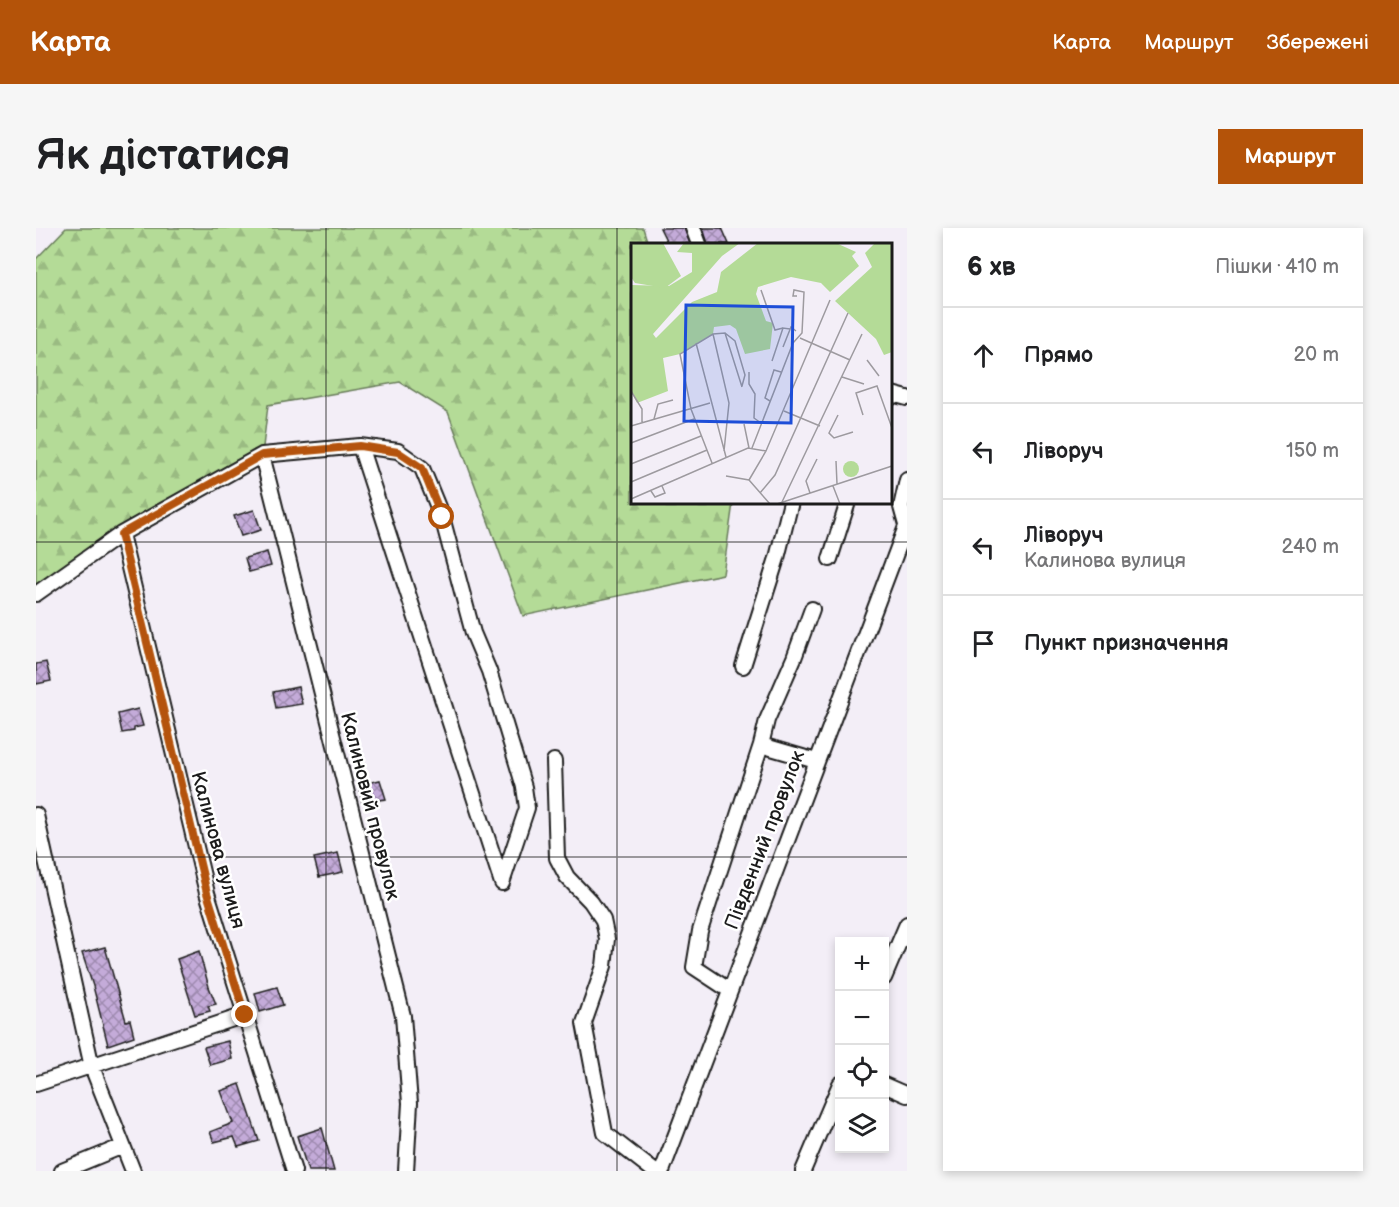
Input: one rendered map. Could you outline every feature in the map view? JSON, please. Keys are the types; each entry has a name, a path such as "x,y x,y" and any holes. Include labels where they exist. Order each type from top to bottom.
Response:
{"street":[{"path":"693,228 699,243"},
{"path":"892,394 907,398"},
{"path":"36,594 121,534 262,455 360,446 398,452 422,468 442,517 473,633 489,671 524,787 527,808 502,883 360,446"},
{"name":"Калиновий провулок","path":"262,455 403,1016 410,1103 406,1171"},
{"path":"907,480 901,507 907,524"},
{"path":"743,666 777,558 790,504"},
{"path":"830,558 847,504"},
{"name":"Південний провулок","path":"662,1171 907,524"},
{"name":"Калинова вулиця","path":"121,534 207,893 294,1171"},
{"path":"729,990 694,967 700,931 761,745 767,720 812,609"},
{"path":"761,745 816,761"},
{"path":"554,761 557,858 567,877 591,902 603,920 607,939 604,966 584,1023 605,1133 654,1171"},
{"path":"36,815 92,1067 133,1171"},
{"path":"889,968 907,924"},
{"path":"36,1084 245,1015"},
{"path":"889,1087 907,1095"},
{"path":"803,1171 835,1096"},
{"path":"62,1171 123,1146"}],"green space":[{"path":"66,228 643,228 648,243 631,243 631,504 733,504 723,574 523,616 448,412 400,382 268,405 262,455 121,534 36,594 36,259"}],"building":[{"path":"660,228 684,228 690,243 668,243"},
{"path":"703,228 722,228 729,243 708,243"},
{"path":"254,510 261,530 241,536 234,516"},
{"path":"267,552 271,566 249,572 245,558"},
{"path":"46,662 51,681 36,684 36,664"},
{"path":"298,687 302,704 276,708 273,692"},
{"path":"138,709 143,726 134,728 134,731 122,733 118,714"},
{"path":"380,780 386,799 362,802 359,785"},
{"path":"338,853 343,872 319,877 314,858"},
{"path":"105,947 126,1021 130,1020 134,1036 108,1045 82,953"},
{"path":"199,951 216,1004 208,1006 210,1011 195,1015 177,959"},
{"path":"277,987 283,1005 260,1012 255,993"},
{"path":"228,1041 232,1059 210,1065 204,1047"},
{"path":"240,1084 259,1141 238,1147 234,1137 214,1142 210,1132 233,1123 221,1091"},
{"path":"322,1128 334,1171 308,1171 297,1136"}],"route":[{"path":"245,1015 207,893 121,534 262,455 360,446 398,452 422,468 442,517"}]}
